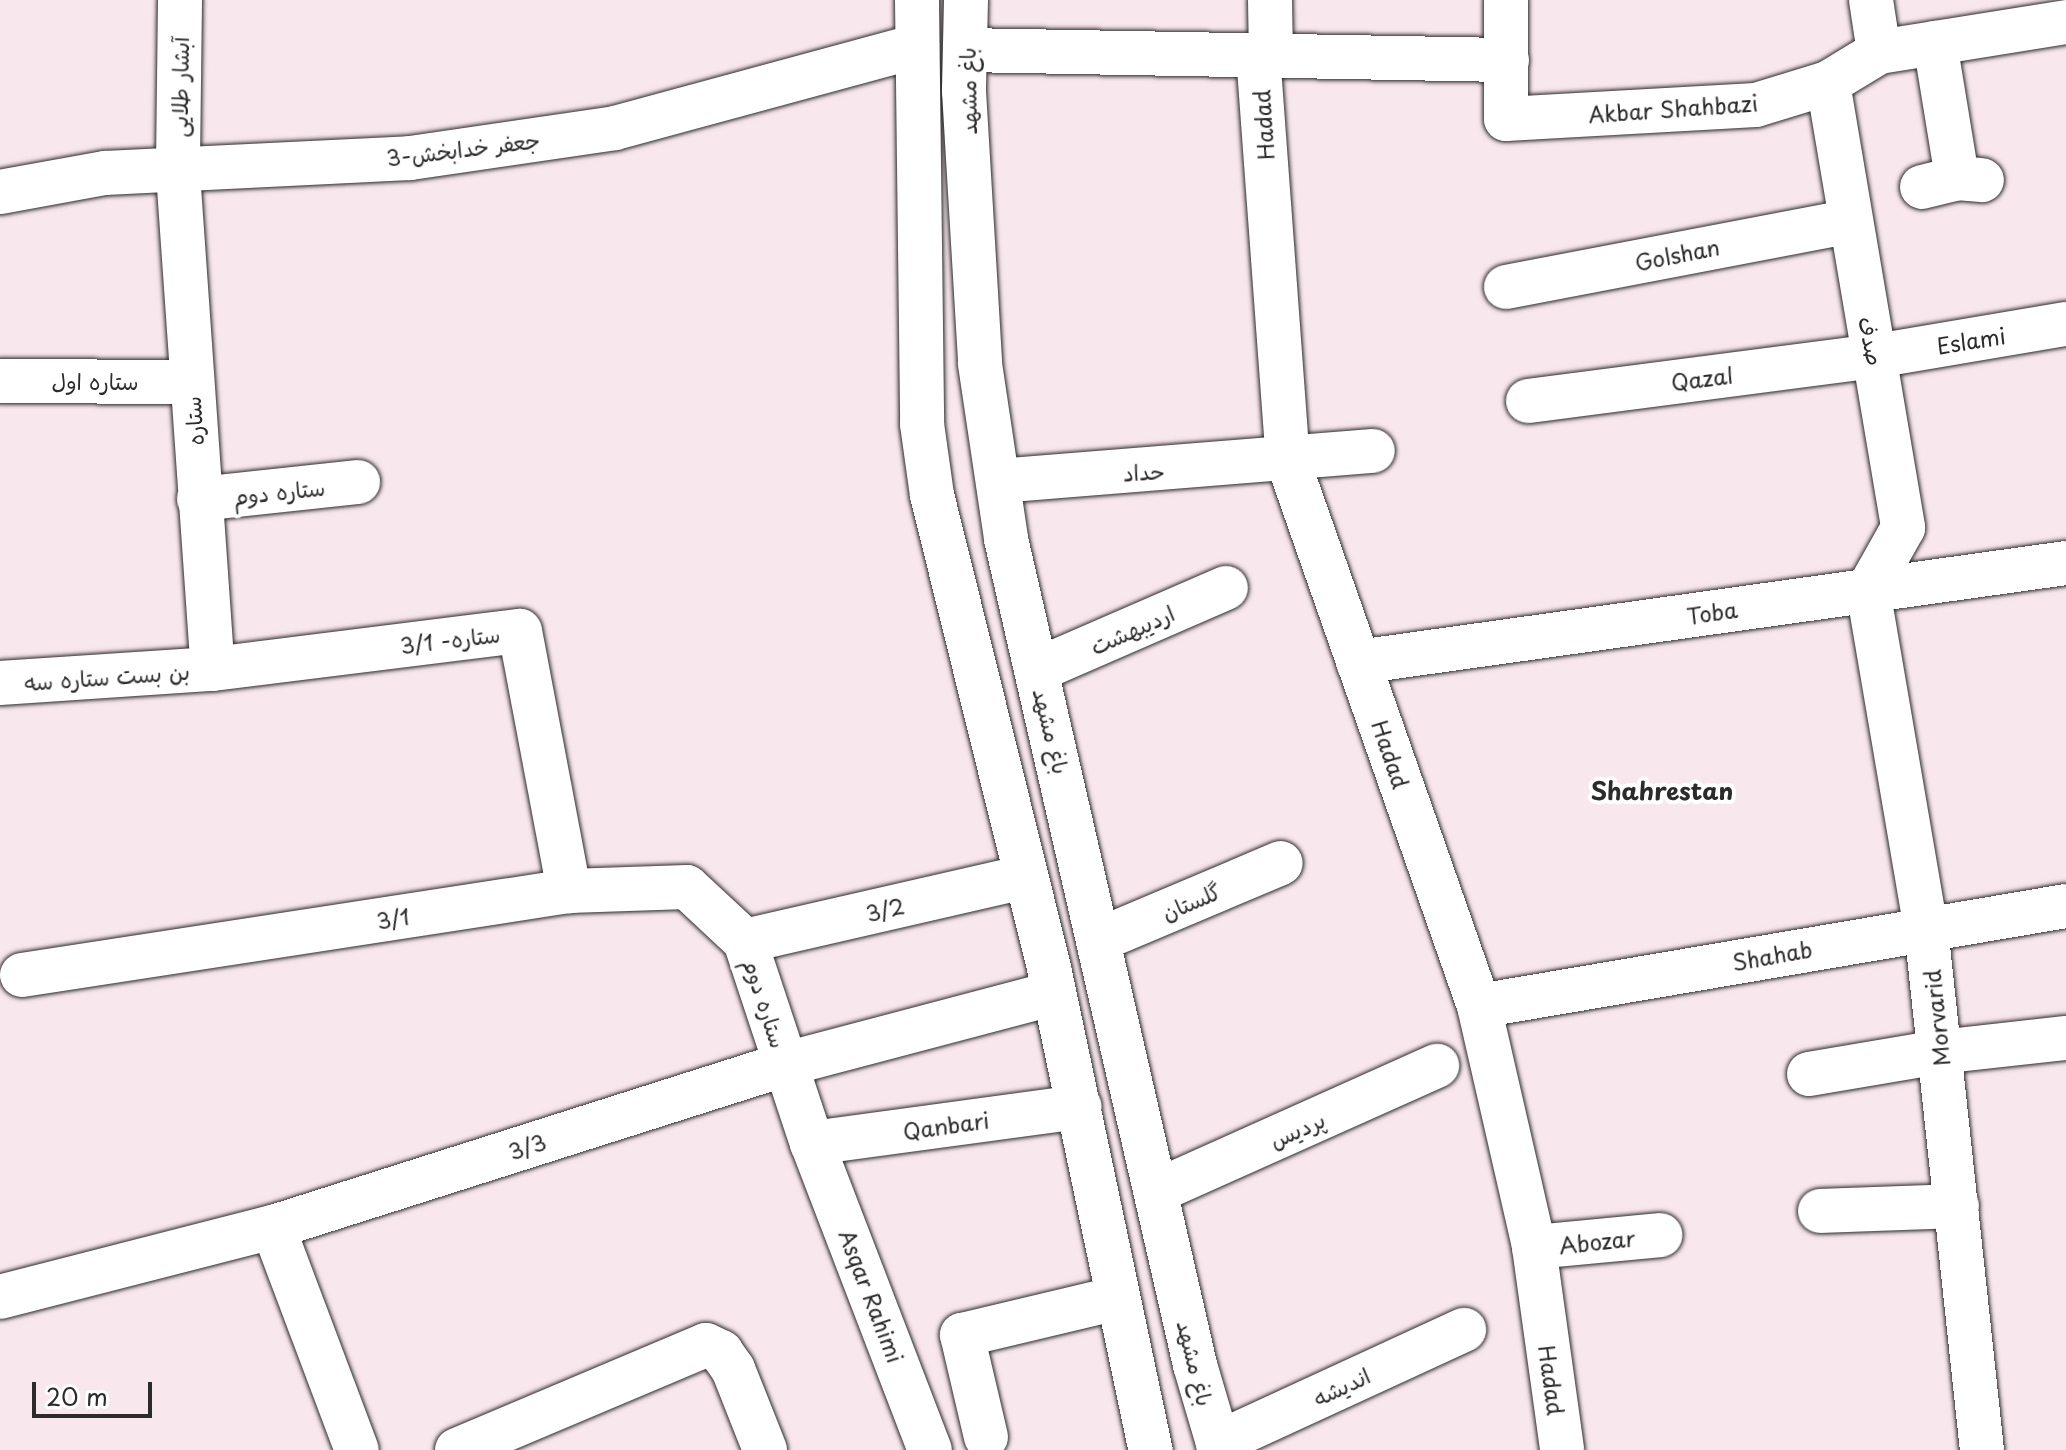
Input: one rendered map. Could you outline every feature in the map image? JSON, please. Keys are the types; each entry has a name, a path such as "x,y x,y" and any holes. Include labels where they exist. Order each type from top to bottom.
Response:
{"street":[{"name":"آبشار طلایی","path":"178,173 180,0"},
{"path":"917,0 922,424 932,495 1054,993 1151,1450"},
{"name":"باغ مشهد","path":"966,0 965,50 980,364 998,481 1022,611 1101,939 1195,1365 1219,1446"},
{"name":"Hadad","path":"1270,0 1265,54 1288,461 1479,1006 1534,1247 1562,1450"},
{"path":"965,50 1507,60 1506,0"},
{"path":"1871,0 1879,52"},
{"name":"Akbar Shahbazi","path":"1507,60 1506,119 1756,105 1828,83 1879,52 2066,22"},
{"path":"1935,43 1953,182"},
{"name":"جعفر خدابخش-3","path":"0,192 105,173 178,173 410,158 615,128 917,46"},
{"name":"صدف","path":"1828,83 1848,222 1876,356 1903,528 1868,590"},
{"name":"ستاره","path":"178,173 190,382 213,669"},
{"name":"Golshan","path":"1506,287 1848,222"},
{"name":"Eslami","path":"1876,356 2066,324"},
{"name":"Qazal","path":"1528,401 1876,356"},
{"name":"ستاره اول","path":"0,381 190,382"},
{"name":"حداد","path":"998,481 1288,461 1373,451"},
{"name":"ستاره دوم","path":"199,499 358,482"},
{"name":"Toba","path":"1358,662 2066,563"},
{"name":"اردیبهشت","path":"1037,670 1226,588"},
{"name":"Morvarid","path":"1868,590 1926,928 1982,1450"},
{"path":"964,633 999,636 1014,627 1022,611"},
{"name":"ستاره- 3/1","path":"213,669 520,631 569,891"},
{"name":"بن بست ستاره سه","path":"0,683 213,669"},
{"path":"993,750 1001,732 1017,722 1037,722 1053,732"},
{"name":"گلستان","path":"1101,939 1281,863"},
{"name":"3/2","path":"745,941 1025,877"},
{"name":"3/1","path":"22,975 569,891 687,887 745,941"},
{"name":"Shahab","path":"1479,1006 2066,906"},
{"name":"ستاره دوم","path":"745,941 812,1143"},
{"name":"3/3","path":"0,1297 273,1227 786,1064 1054,993"},
{"path":"1809,1074 1939,1052 2066,1038"},
{"name":"پردیس","path":"1157,1191 1437,1066"},
{"name":"Qanbari","path":"812,1143 1080,1107"},
{"name":"Asqar Rahimi","path":"812,1143 930,1450"},
{"path":"1820,1211 1957,1206"},
{"path":"273,1227 357,1450"},
{"name":"Abozar","path":"1534,1247 1660,1235"},
{"path":"986,1437 962,1335 1117,1298"},
{"name":"اندیشه","path":"1219,1446 1464,1330"},
{"path":"457,1450 706,1345 721,1352 733,1369 765,1450"}],"district":[{"name":"Shahrestan","path":"1662,791"}]}
